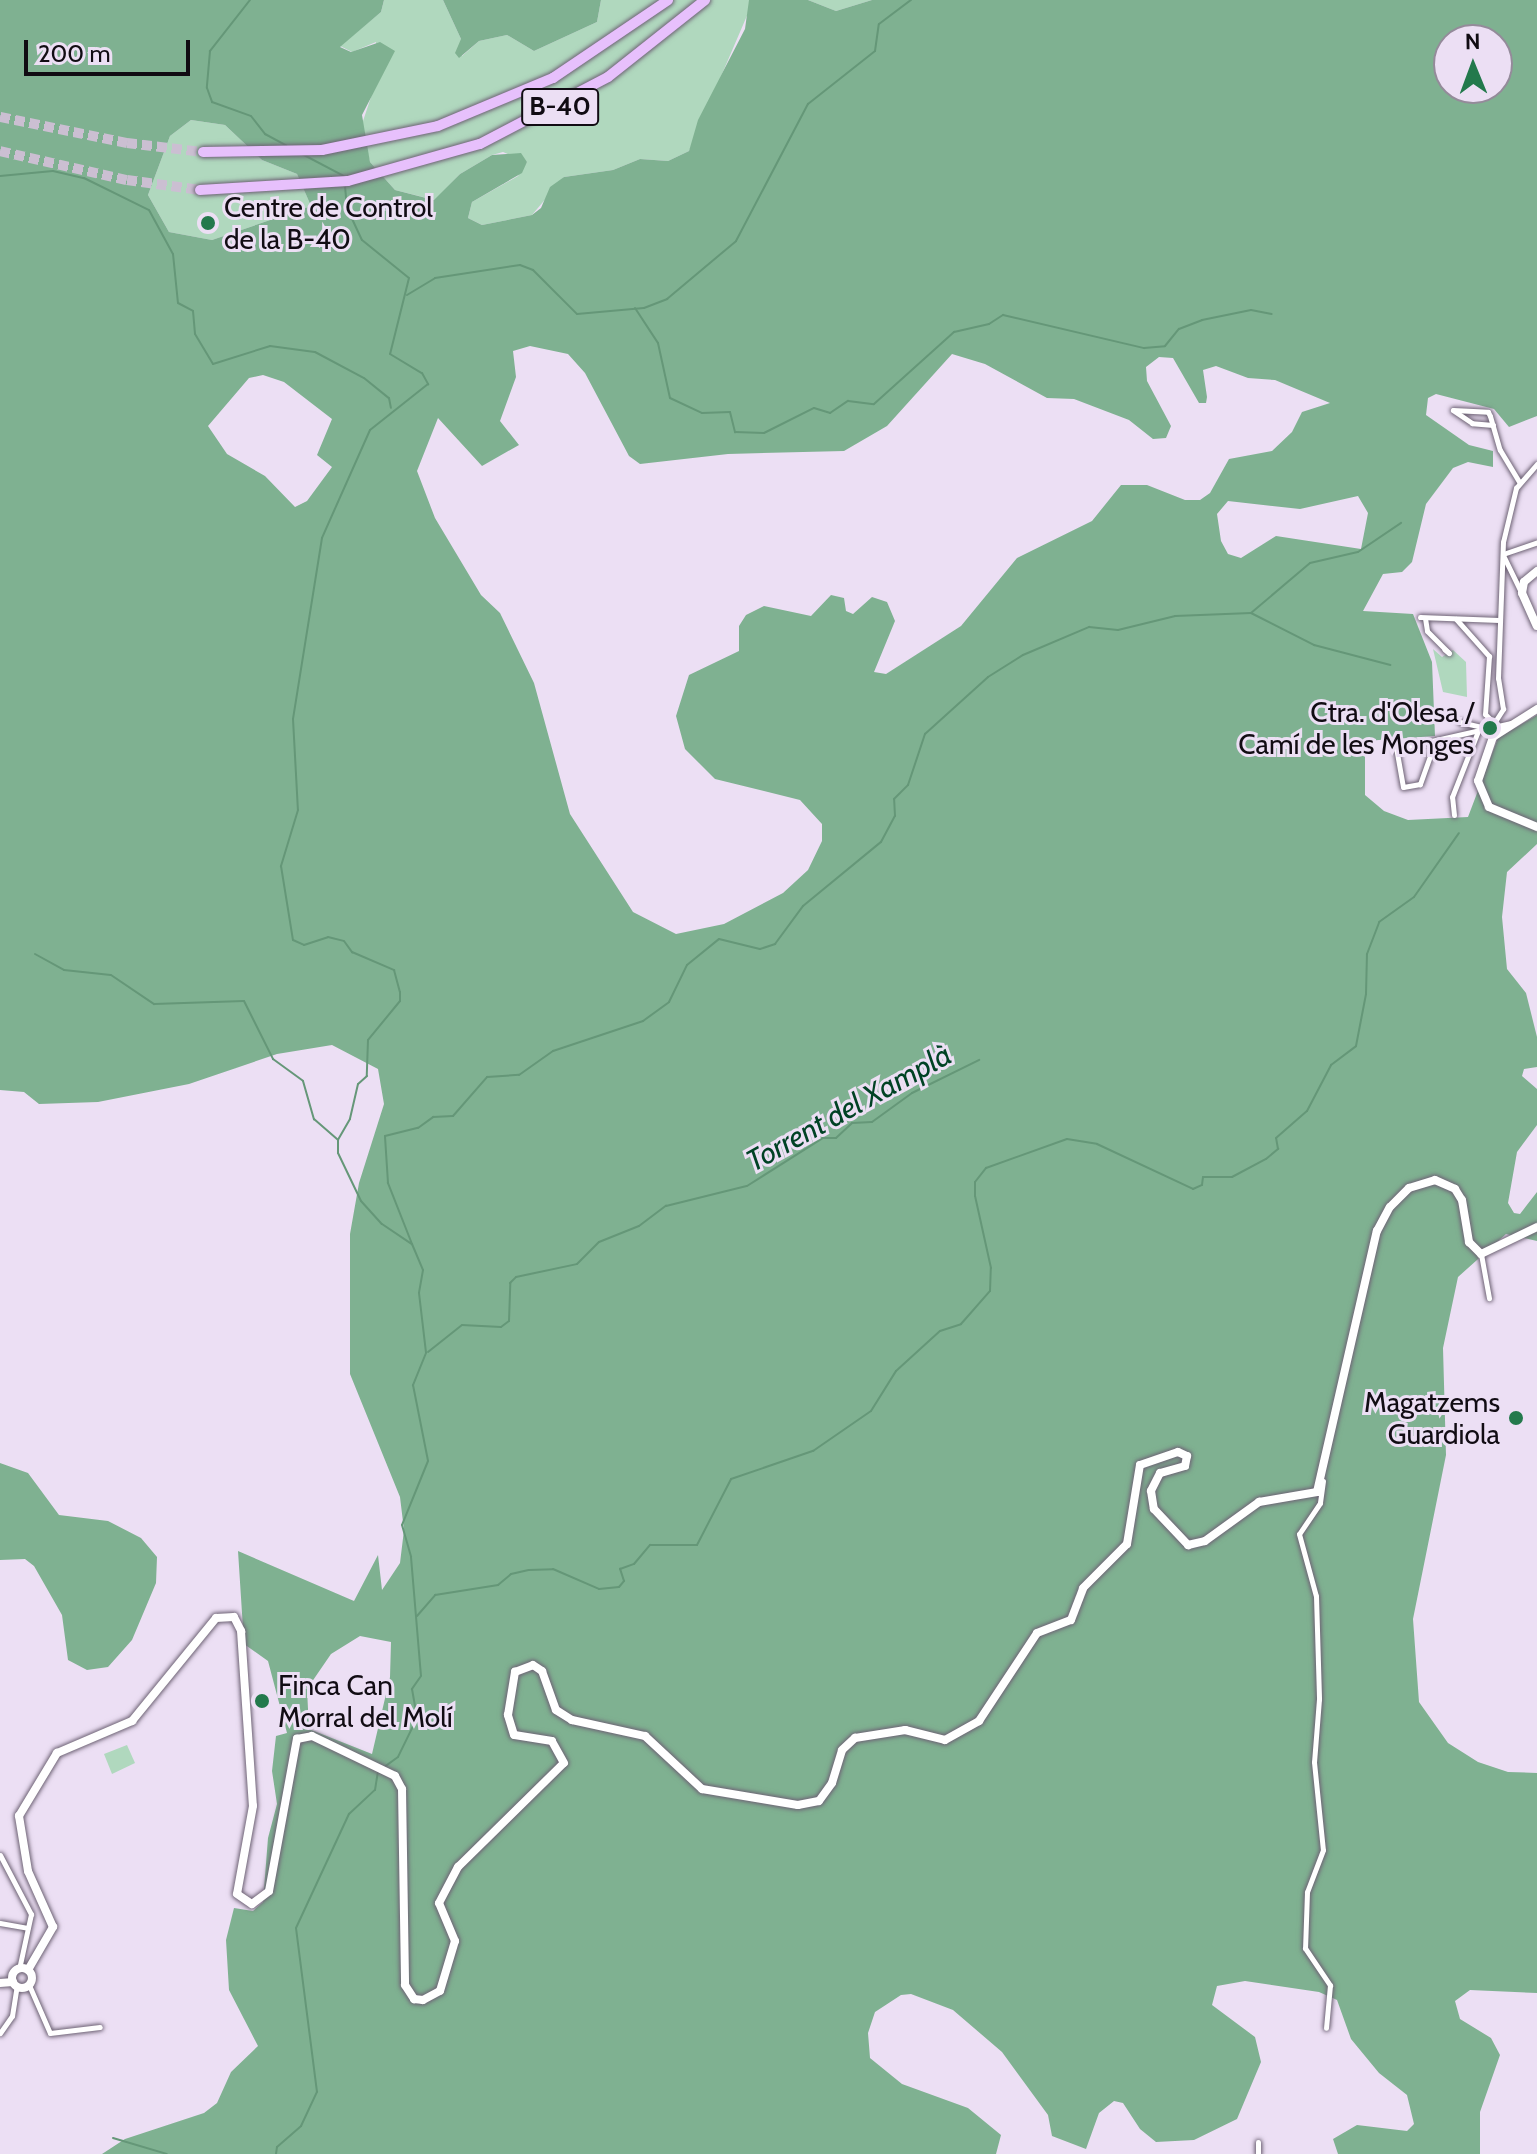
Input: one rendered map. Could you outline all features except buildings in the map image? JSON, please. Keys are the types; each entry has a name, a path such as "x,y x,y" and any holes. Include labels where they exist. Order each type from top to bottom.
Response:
{"highway":[{"name":"B-40","path":"203,152 301,152 374,141 451,121 530,90 608,45 668,0"},
{"name":"B-40","path":"200,190 295,188 392,172 480,144 566,103 632,61 705,0"}],"street":[{"path":"1493,425 1472,423 1453,410 1488,412 1493,425 1500,450 1519,482"},
{"path":"1494,723 1503,709 1499,620 1503,554 1519,482 1537,464"},
{"path":"1503,554 1537,542"},
{"path":"1503,554 1537,626"},
{"path":"1522,593 1524,582 1537,571"},
{"path":"1444,649 1427,631 1423,617 1499,620"},
{"path":"1456,619 1489,656 1485,714 1494,723"},
{"path":"1537,709 1510,723 1487,747 1478,790 1494,810 1537,827"},
{"path":"1460,722 1480,729"},
{"path":"1435,742 1420,784 1403,787 1397,778 1396,749 1435,742 1494,723 1510,723"},
{"path":"1454,815 1452,797 1480,729"},
{"path":"1326,2028 1330,1985 1305,1948 1307,1892 1323,1850 1314,1762 1319,1699 1316,1596 1299,1534 1320,1503 1342,1374 1382,1218 1409,1188 1435,1180 1455,1189 1462,1200 1469,1242 1481,1254 1489,1298"},
{"path":"1481,1254 1537,1227"},
{"path":"0,2033 12,2016 15,1984 53,1927 28,1871 19,1816 57,1753 132,1721 216,1618 234,1617 241,1631 253,1806 235,1881 243,1901 252,1904 269,1891 297,1739 312,1736 395,1776 402,1789 405,1985 414,1999 423,2000 440,1991 455,1941 439,1903 458,1867 564,1763 559,1745 520,1740 509,1725 515,1672 523,1667 542,1671 556,1710 572,1720 645,1736 702,1789 734,1798 808,1805 828,1791 842,1750 855,1738 905,1730 945,1740 979,1721 1037,1633 1071,1620 1083,1588 1127,1544 1140,1465 1178,1452 1187,1456 1185,1466 1160,1473 1151,1491 1154,1509 1188,1545 1205,1541 1259,1502 1307,1498 1323,1481"},
{"path":"0,1855 31,1914 24,1969 50,2033 100,2027"},
{"path":"0,1923 28,1928"},
{"path":"0,1983 29,1985"},
{"path":"1258,2142 1258,2154"}],"green space":[{"path":"0,0 384,0 381,12 340,47 351,52 380,42 395,51 362,115 370,162 395,190 434,200 460,174 492,155 521,153 527,162 522,173 472,202 468,218 482,225 532,215 541,208 550,187 564,177 613,170 640,159 668,161 689,151 698,120 745,29 749,0 808,0 836,11 872,0 1537,0 1537,416 1509,427 1494,409 1436,394 1428,398 1426,415 1469,445 1493,451 1493,467 1468,462 1453,468 1426,504 1412,562 1402,572 1383,574 1363,611 1413,614 1432,662 1435,736 1365,741 1365,795 1384,811 1408,820 1468,817 1498,738 1537,715 1537,844 1507,872 1502,917 1507,969 1526,993 1537,1037 1537,1067 1524,1069 1522,1076 1537,1089 1537,1125 1517,1152 1508,1203 1514,1213 1520,1214 1537,1192 1537,1241 1506,1234 1458,1277 1443,1348 1446,1455 1413,1619 1419,1702 1448,1743 1478,1762 1508,1772 1537,1773 1537,1993 1470,1990 1455,2001 1460,2019 1491,2038 1500,2055 1480,2112 1480,2154 1338,2154 1333,2139 1357,2125 1407,2131 1414,2124 1407,2095 1379,2073 1351,2039 1337,2000 1319,1992 1245,1981 1217,1986 1212,2005 1255,2037 1261,2062 1237,2119 1194,2140 1156,2142 1140,2129 1123,2103 1114,2101 1099,2113 1086,2149 1052,2136 1048,2115 1002,2052 953,2010 911,1994 901,1995 875,2012 868,2033 870,2058 902,2084 968,2108 1001,2135 996,2154 102,2154 125,2139 204,2113 217,2103 231,2072 258,2046 229,1990 226,1940 234,1908 253,1911 263,1902 268,1838 277,1804 272,1771 276,1736 287,1733 268,1661 244,1644 238,1551 354,1601 378,1555 382,1590 400,1563 404,1530 400,1497 350,1374 350,1234 359,1183 384,1104 378,1069 332,1045 277,1054 189,1084 98,1102 39,1104 24,1092 0,1090","holes":["191,120 225,125 262,160 297,174 311,206 212,240 169,232 148,195 170,136","530,346 568,354 585,373 629,456 640,464 728,454 844,451 887,426 952,354 985,364 1047,398 1074,399 1129,420 1153,439 1166,438 1171,426 1147,381 1146,367 1159,357 1173,358 1199,403 1206,403 1207,397 1203,370 1216,366 1248,378 1275,380 1330,403 1302,412 1292,432 1272,451 1229,459 1210,493 1200,500 1185,500 1147,485 1121,485 1092,521 1017,558 961,626 886,674 874,672 895,621 887,602 872,597 853,614 846,611 844,598 831,595 811,616 764,606 746,615 739,626 739,651 689,675 676,716 685,749 715,779 800,800 822,824 822,841 808,870 783,893 724,924 676,934 633,912 570,814 534,683 500,613 481,595 435,518 417,471 438,418 482,466 519,445 500,421 516,377 513,351","263,375 284,382 332,419 317,455 332,467 307,501 295,507 265,476 227,454 208,426 249,378","1358,496 1368,513 1361,549 1276,536 1241,558 1228,554 1221,541 1217,514 1228,501 1300,509","360,1636 391,1642 390,1677 372,1754 309,1729 307,1689 331,1654"]},
{"path":"384,0 443,0 461,39 462,56 479,41 507,35 534,51 597,22 601,0 749,0 749,11 689,151 668,161 640,159 613,170 564,177 532,215 482,225 468,218 472,202 518,176 527,162 503,152 492,155 460,174 435,200 395,190 370,162 361,127 374,88 376,42 352,52 340,46 381,12"},
{"path":"443,0 601,0 597,22 534,51 507,35 479,41 459,58 455,53 461,39"},
{"path":"808,0 872,0 836,11"},
{"path":"191,120 225,125 262,160 297,174 311,206 212,240 169,232 148,195 170,136"},
{"path":"1433,649 1442,657 1453,650 1466,662 1467,697 1443,692"},
{"path":"0,1463 28,1473 59,1515 108,1521 141,1538 157,1557 156,1583 132,1640 108,1667 87,1670 68,1660 62,1615 34,1566 25,1559 0,1560"},
{"path":"127,1745 135,1763 112,1774 104,1754"}],"waterway":[{"path":"250,0 210,51 207,88 212,102 251,116 265,134 286,145"},
{"path":"407,295 435,278 520,265 533,270 577,314 644,308 667,299 736,241 808,104 875,51 879,24 911,0"},
{"path":"302,154 344,176"},
{"path":"0,176 53,171 84,178 149,210 173,254 178,303 193,311 195,334 213,364 270,346 315,352 364,378 389,398 391,408"},
{"path":"345,186 347,208 362,240 409,278 390,354 422,373 428,384 370,430 322,538 293,719 298,810 281,866 293,940 304,945 328,937 344,941 352,952 394,970 400,992 400,1001 368,1040 367,1076 358,1084 350,1119 338,1140 338,1153 361,1201 382,1224 412,1244 423,1270 419,1293 426,1353 413,1385 428,1461 402,1525 411,1557 421,1676 412,1689 417,1718 398,1757 383,1768"},
{"path":"635,308 658,343 670,398 702,413 730,412 735,432 764,433 814,408 830,413 848,401 874,404 954,332 989,324 1003,315 1144,348 1165,346 1179,329 1202,320 1251,310 1272,314"},
{"path":"412,1244 388,1183 385,1136 418,1128 433,1117 453,1116 487,1077 519,1075 553,1051 643,1021 669,1002 687,965 719,939 760,949 775,944 803,906 881,842 895,816 894,799 908,785 925,734 988,677 1023,655 1089,627 1118,630 1175,616 1251,613 1310,563 1358,552 1401,523"},
{"path":"1251,613 1314,645 1390,665"},
{"path":"417,1616 435,1595 498,1585 511,1574 529,1570 553,1569 599,1589 619,1587 624,1581 620,1569 634,1564 650,1545 697,1545 731,1479 813,1451 871,1411 896,1371 940,1331 961,1324 990,1291 991,1268 975,1196 975,1182 986,1168 1067,1139 1097,1144 1193,1189 1202,1185 1203,1177 1232,1177 1266,1159 1278,1149 1276,1138 1307,1111 1331,1065 1356,1046 1366,994 1367,954 1379,922 1414,897 1459,833"},
{"path":"35,954 64,970 111,975 154,1004 244,1001 273,1059 303,1081 314,1119 338,1140"},
{"name":"Torrent del Xamplà","path":"428,1352 462,1325 501,1327 509,1321 510,1283 516,1277 577,1264 599,1242 639,1226 666,1206 747,1186 823,1138 836,1138 852,1123 872,1122 912,1093 979,1060"},
{"path":"276,2154 277,2147 301,2126 317,2092 296,1928 349,1814 375,1790 378,1772"},
{"path":"113,2138 167,2154"}],"tunnel":[{"path":"0,117 127,143 203,152"},
{"path":"0,151 127,180 200,190"}],"place":[{"name":"Centre de Control de la B-40","path":"208,223"},
{"name":"Ctra. d'Olesa / Camí de les Monges","path":"1490,728"},
{"name":"Magatzems Guardiola","path":"1516,1418"},
{"name":"Finca Can Morral del Molí","path":"262,1701"}]}
